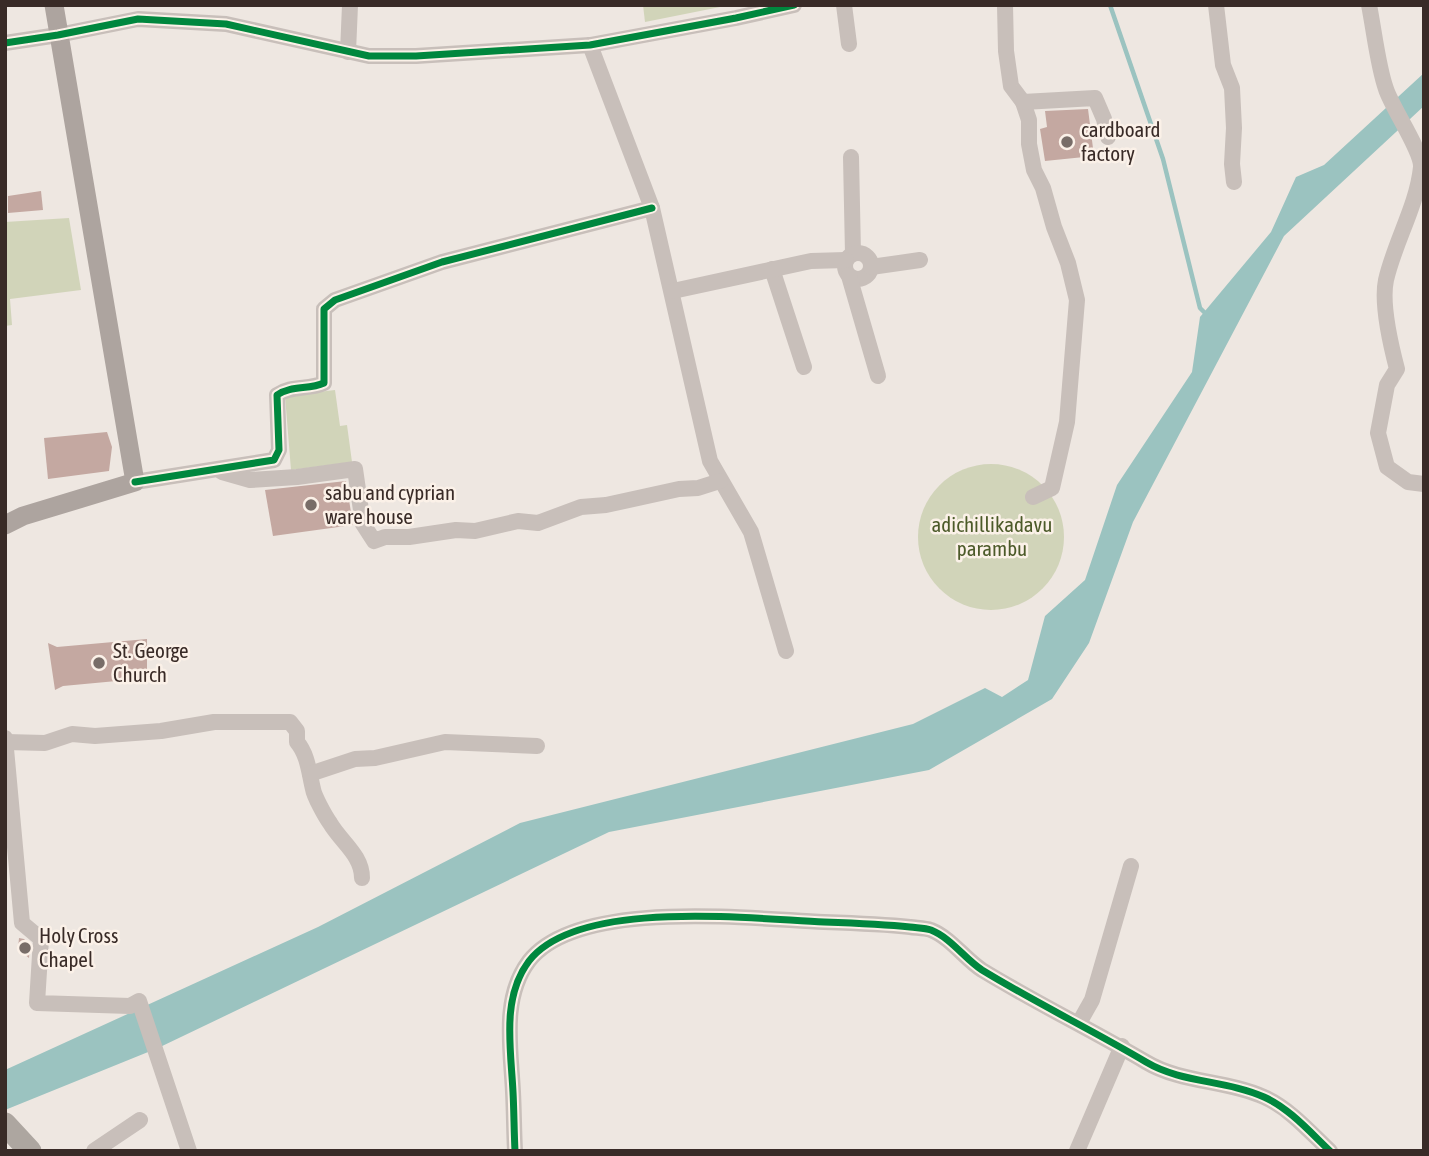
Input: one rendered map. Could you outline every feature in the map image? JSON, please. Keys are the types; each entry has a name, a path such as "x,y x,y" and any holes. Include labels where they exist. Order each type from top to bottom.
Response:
{"highway":[{"path":"9,1128 30,1151"}],"main road":[{"path":"5,525 23,516 135,482 54,5"}],"street":[{"path":"348,52 350,5"},
{"path":"5,43 138,19 226,24 369,56 416,56 590,45 794,5"},
{"path":"845,5 849,44"},
{"path":"1005,5 1006,51 1011,86 1023,102 1029,120 1029,144 1034,170 1043,188 1068,263 1077,300 1067,422 1052,488 1033,497"},
{"path":"1216,5 1223,65 1232,88 1234,182"},
{"path":"1368,5 1385,89 1416,147 1422,164 1412,205 1386,282 1388,335 1397,369 1387,386 1378,433 1387,467 1408,482 1424,484"},
{"path":"590,45 653,208 710,461 751,532 786,652"},
{"path":"1023,102 1095,99 1108,136"},
{"path":"851,157 849,263 878,376"},
{"path":"135,482 274,460 279,450 277,395 285,389 316,387 324,383 324,309 335,300 442,262 653,208"},
{"path":"673,292 811,261 849,263 866,255 871,267 868,275 861,279 849,263"},
{"path":"871,267 920,260"},
{"path":"772,269 804,367"},
{"path":"216,470 250,480 355,469 363,524 374,541 385,537 409,537 456,530 475,531 519,521 538,523 581,507 698,488 720,481"},
{"path":"189,1151 139,1001 130,1006 37,1003 41,939 22,923 10,836 5,740 45,743 72,734 94,736 161,731 214,722 290,722 297,731 297,742 302,748 313,790 330,823 362,865 362,878"},
{"path":"310,774 355,759 375,758 445,742 537,746"},
{"path":"1079,1023 1093,1000 1131,866"},
{"path":"515,1151 510,1028 517,981 530,961 547,945 563,936 602,924 642,917 886,925 931,930 955,946 973,964 1148,1063 1174,1076 1201,1079 1262,1096 1281,1105 1330,1151"},
{"path":"1077,1151 1122,1046"},
{"path":"94,1151 140,1119"}],"green space":[{"path":"643,5 730,5 645,22"},
{"path":"69,218 81,290 10,299 12,325 5,326 5,222"},
{"path":"335,390 340,426 347,425 352,462 291,470 285,396"},
{"name":"adichillikadavu parambu","path":"991,464 1019,470 1042,486 1058,509 1064,537 1058,565 1042,588 1019,604 991,610 963,604 940,588 924,565 918,537 924,509 940,486 963,470"}],"water":[{"path":"1424,73 1424,106 1284,236 1133,522 1089,643 1052,699 929,770 609,832 158,1048 5,1110 5,1070 318,927 520,823 913,724 985,688 1002,697 1028,680 1045,616 1085,580 1117,485 1192,372 1200,317 1271,232 1296,177 1324,165"}],"building":[{"name":"cardboard factory","path":"1088,109 1094,156 1045,161 1040,129 1047,127 1045,111"},
{"path":"41,191 43,210 8,213 8,196"},
{"path":"107,432 112,447 109,471 48,479 44,438"},
{"name":"sabu and cyprian ware house","path":"346,481 353,525 273,536 265,490"},
{"name":"St. George Church","path":"147,639 147,672 136,673 138,679 63,686 55,690 48,643 57,647"},
{"name":"Holy Cross Chapel","path":"19,938 30,944 29,958 18,949"}],"waterway":[{"path":"1110,5 1163,159 1200,308 1206,314"}],"cycle path":[{"path":"5,43 138,19 226,24 369,56 416,56 590,45 794,5"},
{"path":"135,482 274,460 279,450 277,395 288,390 324,383 324,309 335,300 442,262 652,208"},
{"path":"515,1151 511,1007 520,975 529,961 553,941 586,928 625,920 712,916 878,924 931,930 945,938 982,970 1146,1062 1174,1074 1234,1087 1264,1097 1282,1107 1330,1151"}],"place":[{"name":"cardboard factory","path":"1067,142"},
{"name":"sabu and cyprian ware house","path":"311,505"},
{"name":"St. George Church","path":"99,663"},
{"name":"Holy Cross Chapel","path":"25,948"}]}
